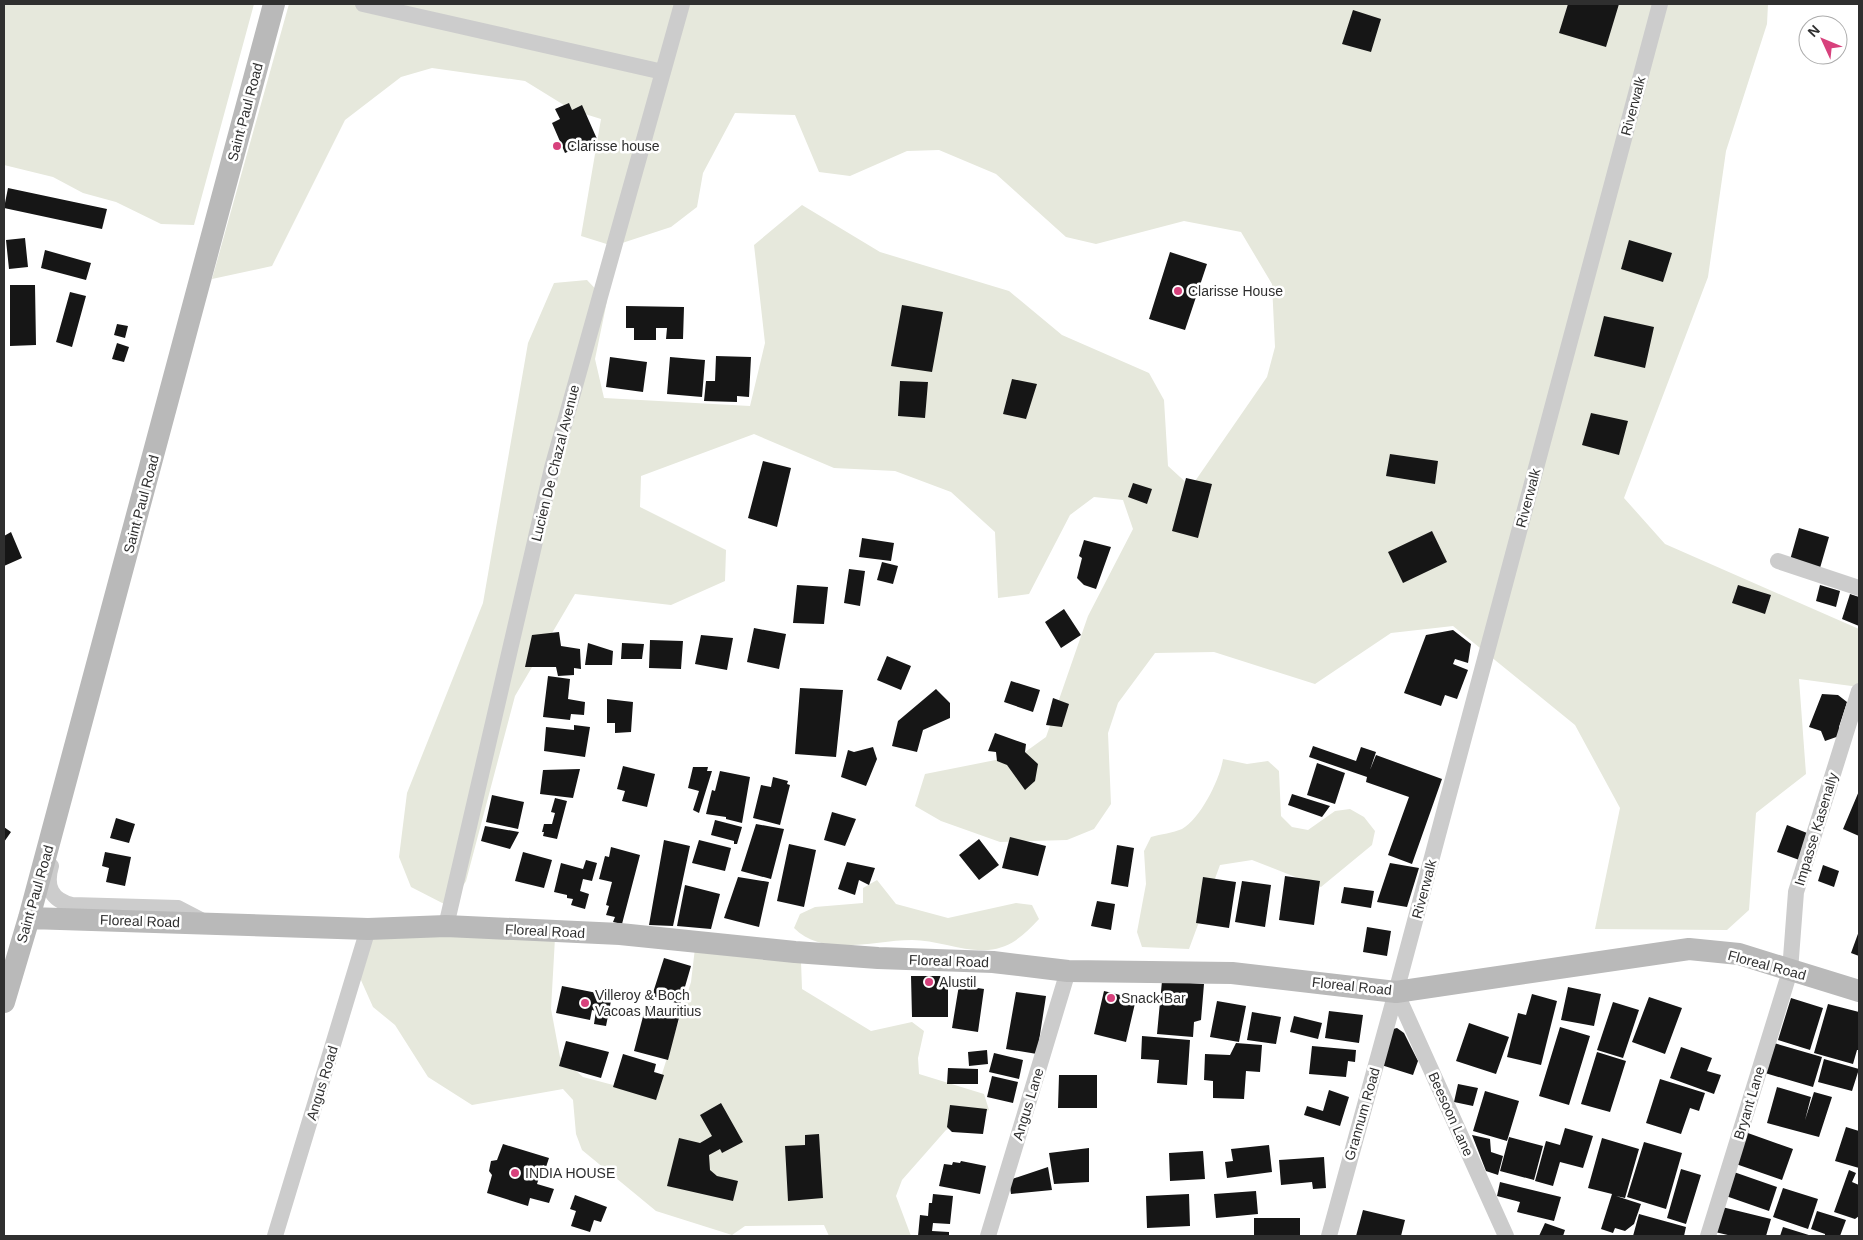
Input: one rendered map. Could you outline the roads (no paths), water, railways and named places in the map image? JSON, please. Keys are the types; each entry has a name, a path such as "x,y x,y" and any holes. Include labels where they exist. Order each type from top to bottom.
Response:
{"main road":[{"name":"Saint Paul Road","path":"4,1002 29,918 274,4"},
{"name":"Floreal Road","path":"29,918 368,929 446,926 620,934 795,952 878,958 993,962 1068,971 1232,973 1396,992 1689,949 1739,954 1859,991"}],"street":[{"path":"363,4 663,72"},
{"name":"Lucien De Chazal Avenue","path":"446,926 552,468 682,4"},
{"name":"Riverwalk","path":"1396,992 1660,4"},
{"path":"1778,561 1859,588"},
{"name":"Impasse Kasenally","path":"1790,971 1796,892 1859,691"},
{"path":"65,783 68,806 48,877 49,890 54,897 72,905 178,908 207,924"},
{"name":"Angus Road","path":"275,1236 368,929"},
{"name":"Angus Lane","path":"988,1236 1068,971"},
{"name":"Bryant Lane","path":"1708,1236 1790,971"},
{"name":"Grannum Road","path":"1328,1236 1396,992"},
{"name":"Beesoon Lane","path":"1396,992 1506,1236"}],"place":[{"name":"Clarisse house","path":"557,146"},
{"name":"Clarisse House","path":"1178,291"},
{"name":"Alustil","path":"929,982"},
{"name":"Snack Bar","path":"1111,998"},
{"name":"Villeroy & Boch Vacoas Mauritius","path":"585,1003"},
{"name":"INDIA HOUSE","path":"515,1173"}]}
